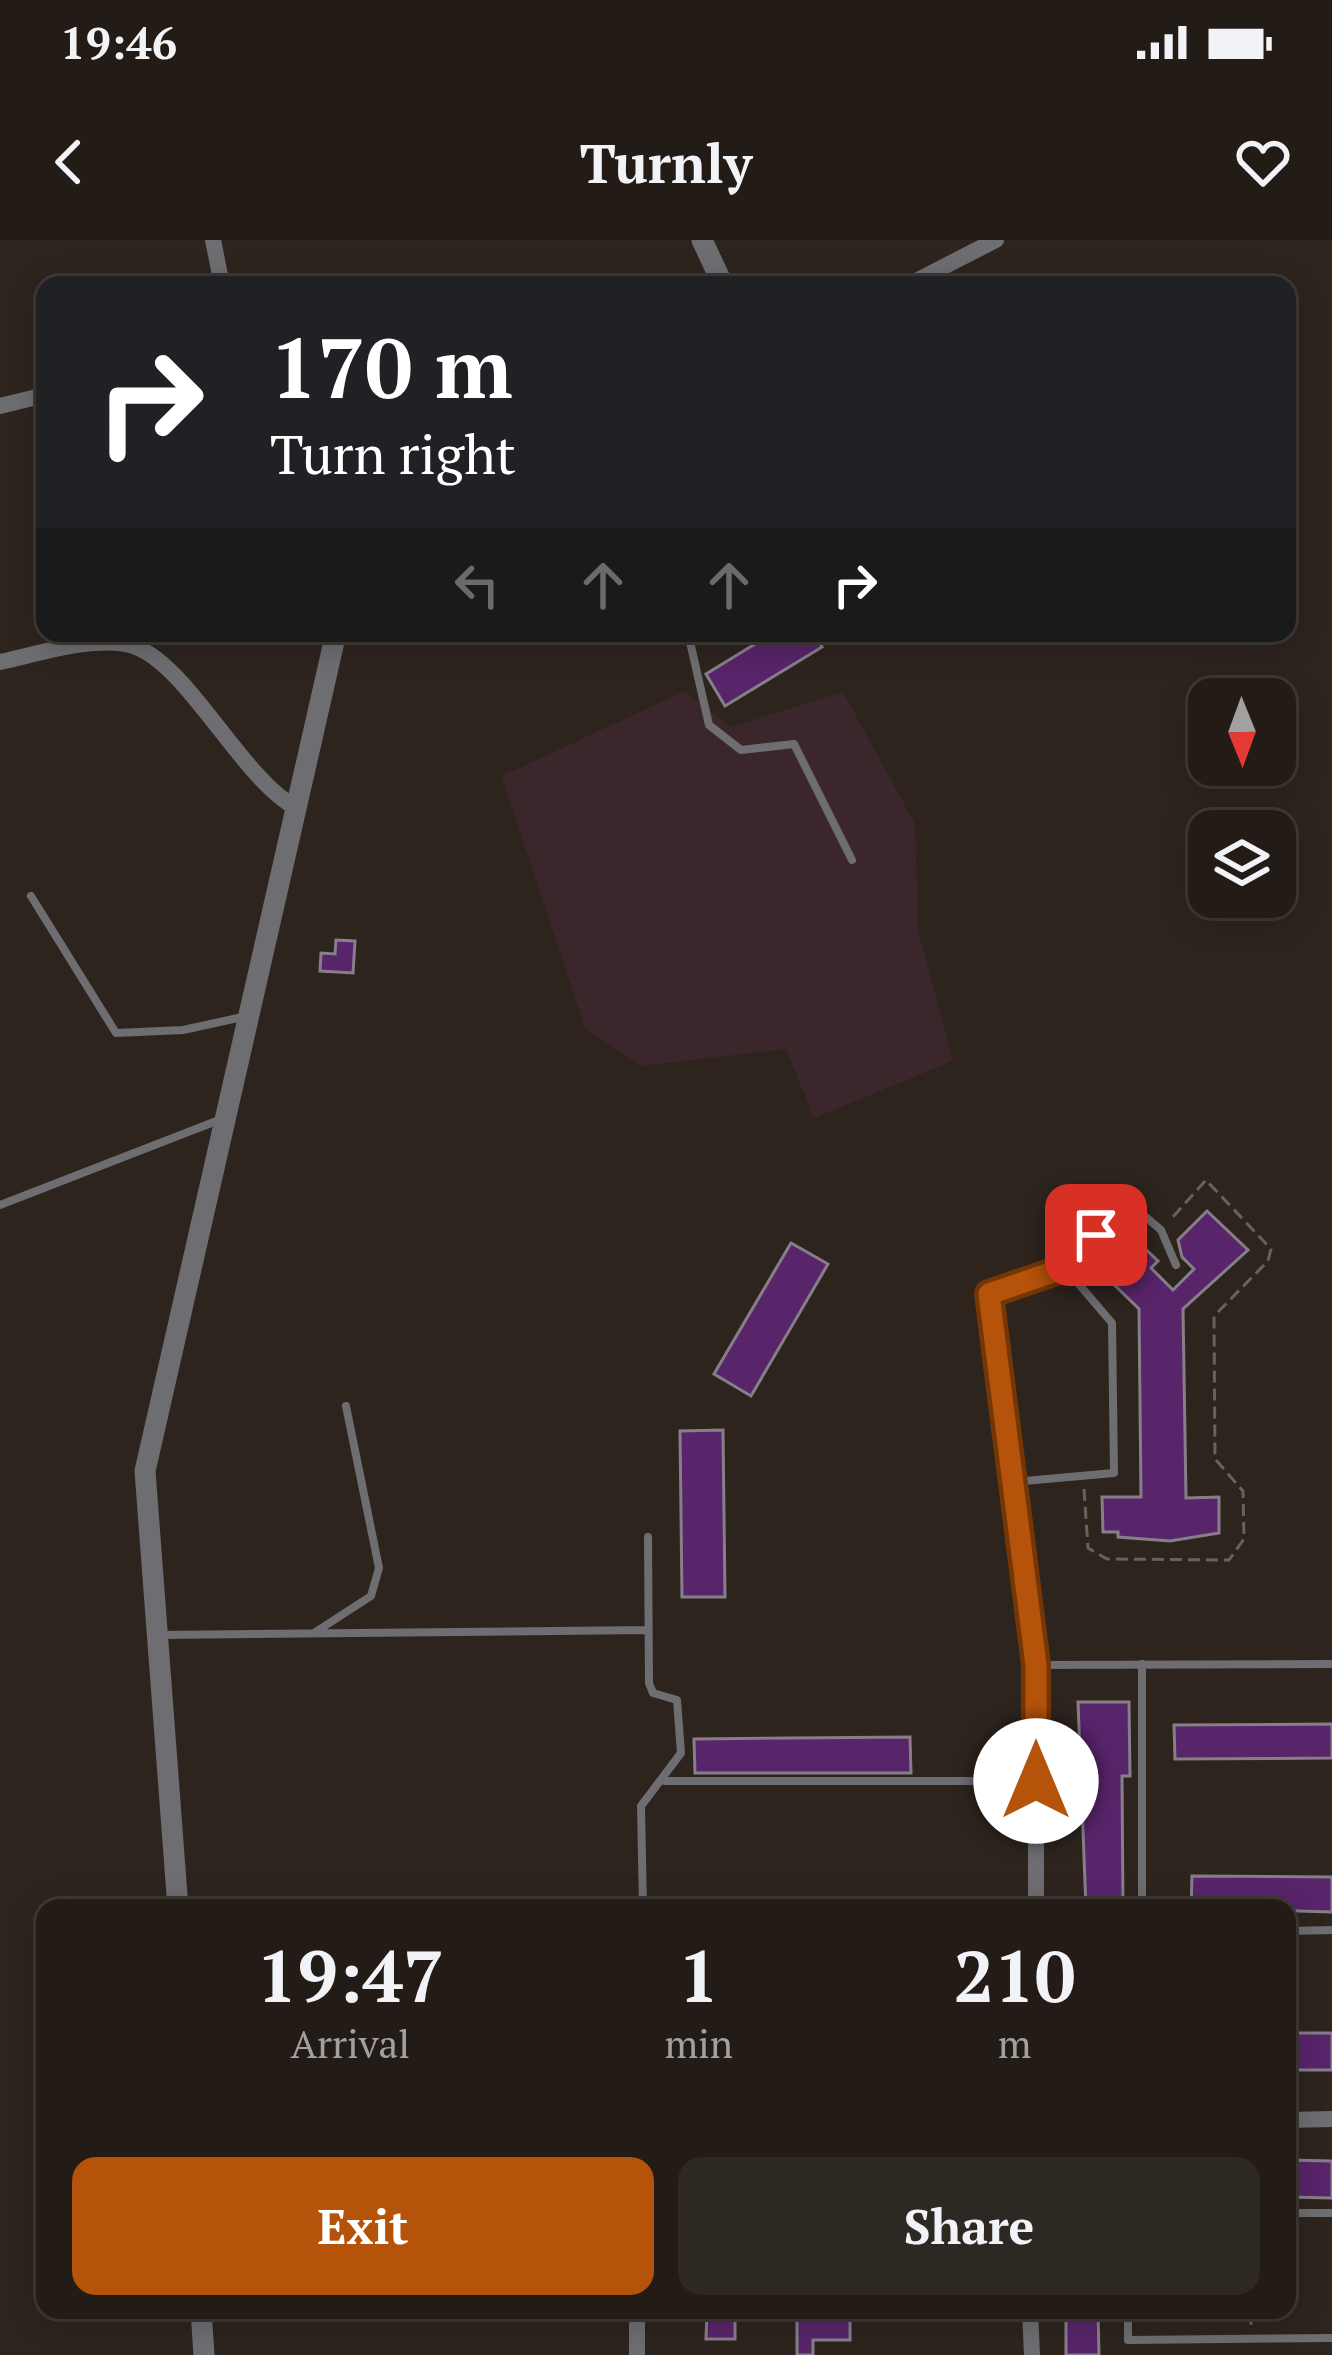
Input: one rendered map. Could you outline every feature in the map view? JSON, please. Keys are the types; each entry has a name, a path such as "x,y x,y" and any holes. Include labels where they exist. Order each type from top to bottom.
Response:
{"street":[{"path":"213,240 220,276"},
{"path":"702,240 719,276"},
{"path":"926,276 996,240"},
{"path":"0,406 36,396"},
{"path":"177,1899 145,1471 334,642"},
{"path":"0,662 67,648 130,645 158,661 269,793 296,808"},
{"path":"1036,1665 1036,1899"},
{"path":"1296,2120 1332,2120"},
{"path":"202,2319 204,2355"},
{"path":"637,2319 638,2355"},
{"path":"1030,2319 1031,2355"}],"lane":[{"path":"690,642 709,725 741,750 794,744 852,860"},
{"path":"31,896 116,1033 183,1030 249,1015"},
{"path":"0,1205 226,1118"},
{"path":"1176,1265 1161,1230 1128,1202 1065,1268 989,1294 1036,1665 1332,1664"},
{"path":"1014,1482 1114,1473 1112,1323 1065,1268"},
{"path":"312,1634 376,1587 379,1568 346,1406"},
{"path":"643,1899 641,1806 681,1754 677,1700 653,1693 649,1683 647,1538"},
{"path":"158,1636 648,1630"},
{"path":"1142,1664 1142,1899"},
{"path":"665,1780 1036,1781"},
{"path":"1296,1930 1332,1930"},
{"path":"1296,2213 1332,2213"},
{"path":"1128,2319 1128,2340 1332,2338"},
{"path":"1235,2339 1235,2355"}],"path":[{"path":"1083,1475 1088,1548 1107,1558 1229,1560 1244,1539 1243,1491 1215,1459 1214,1316 1268,1261 1271,1249 1206,1180 1161,1230"}],"shaded area":[{"path":"685,691 731,727 843,692 915,824 918,930 953,1061 814,1118 786,1049 641,1066 585,1029 502,776"}],"building":[{"path":"758,642 819,642 822,647 725,706 706,674"},
{"path":"336,940 355,941 353,973 320,971 321,953 335,954"},
{"path":"1207,1211 1248,1250 1183,1309 1186,1498 1219,1497 1219,1533 1170,1541 1118,1537 1118,1532 1103,1532 1102,1497 1141,1497 1139,1309 1100,1271 1133,1237 1158,1261 1151,1268 1173,1290 1194,1269 1182,1257 1178,1240"},
{"path":"791,1243 828,1264 751,1396 714,1374"},
{"path":"723,1430 725,1597 682,1597 680,1431"},
{"path":"1078,1702 1129,1702 1130,1776 1122,1776 1123,1899 1086,1899"},
{"path":"1332,1724 1332,1758 1175,1759 1174,1725"},
{"path":"910,1737 911,1773 695,1773 694,1739"},
{"path":"1192,1876 1332,1877 1332,1912 1296,1911 1296,1899 1191,1899"},
{"path":"1296,2033 1332,2033 1332,2070 1296,2070"},
{"path":"1296,2160 1332,2161 1332,2198 1296,2197"},
{"path":"707,2319 735,2319 735,2339 706,2339"},
{"path":"797,2319 850,2319 850,2340 813,2340 813,2355 797,2355"},
{"path":"1066,2319 1098,2319 1099,2355 1066,2355"}],"route":[{"path":"1036,1781 1036,1665 989,1294 1065,1268 1096,1235"}]}
